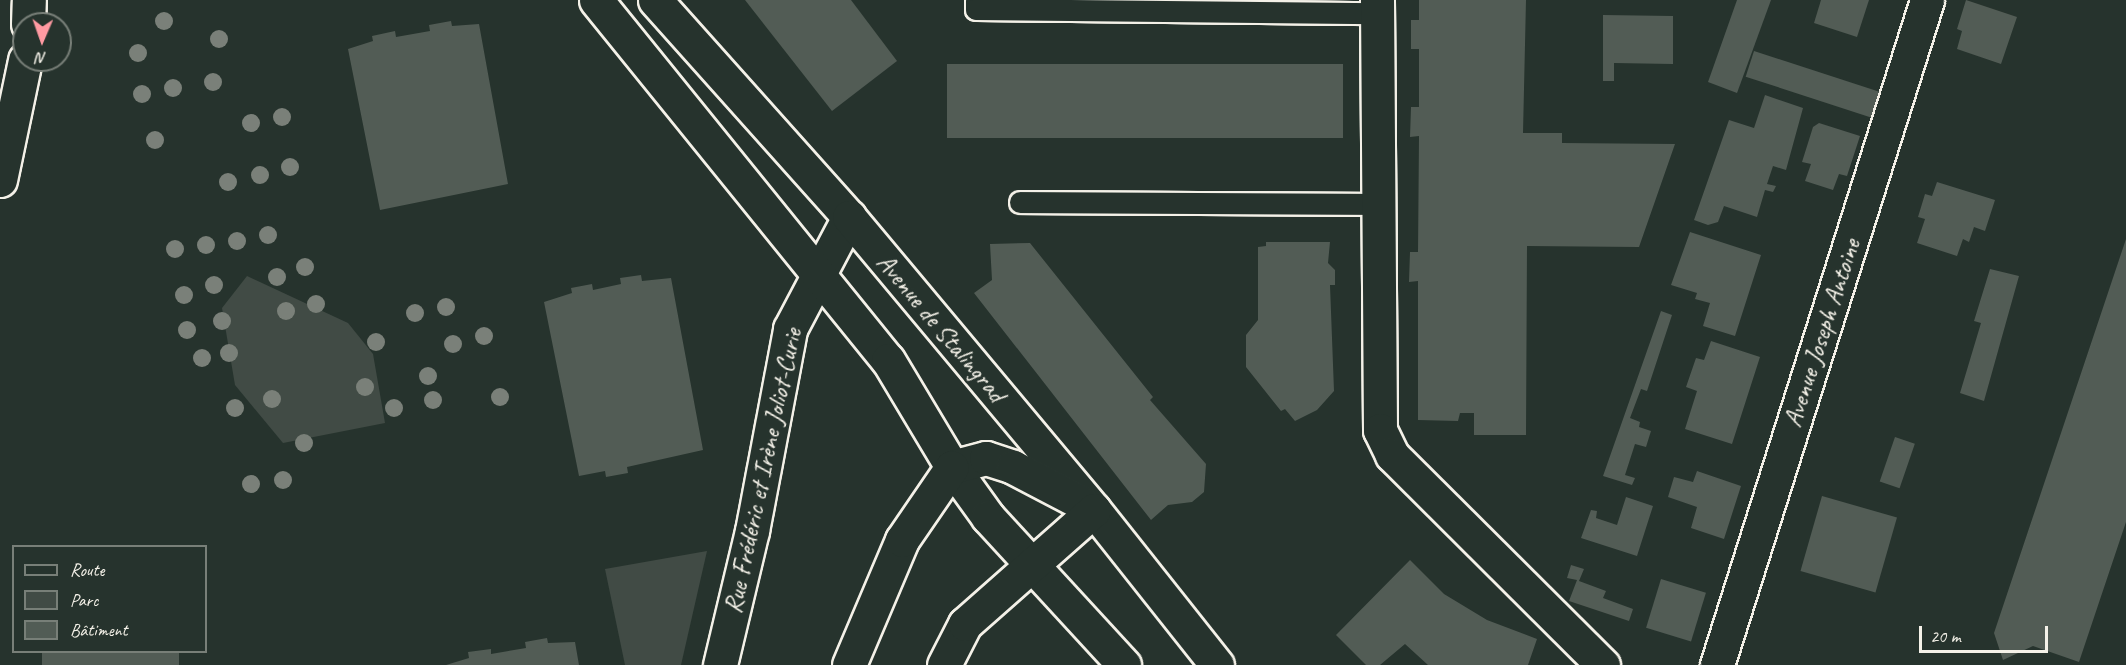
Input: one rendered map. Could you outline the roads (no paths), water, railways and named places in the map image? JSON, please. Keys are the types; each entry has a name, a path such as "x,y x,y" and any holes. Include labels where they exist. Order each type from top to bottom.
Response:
{"main road":[{"path":"596,0 817,277 888,360 952,467 988,517 1125,665"},
{"name":"Avenue de Stalingrad","path":"654,0 849,218 1094,510 1217,665"},
{"name":"Avenue Joseph Antoine","path":"1719,657 1927,0"},
{"path":"1377,7 1377,418 1384,441 1392,455 1603,665"},
{"path":"0,180 22,72"},
{"name":"Rue Frédéric et Irène Joliot-Curie","path":"720,665 752,531 790,329 849,218"},
{"path":"849,665 902,540 952,467 992,460 1012,467 1094,510 965,624 944,665"}],"lane":[{"path":"976,0 976,9 1377,7"},
{"path":"1020,202 1376,204"}]}
